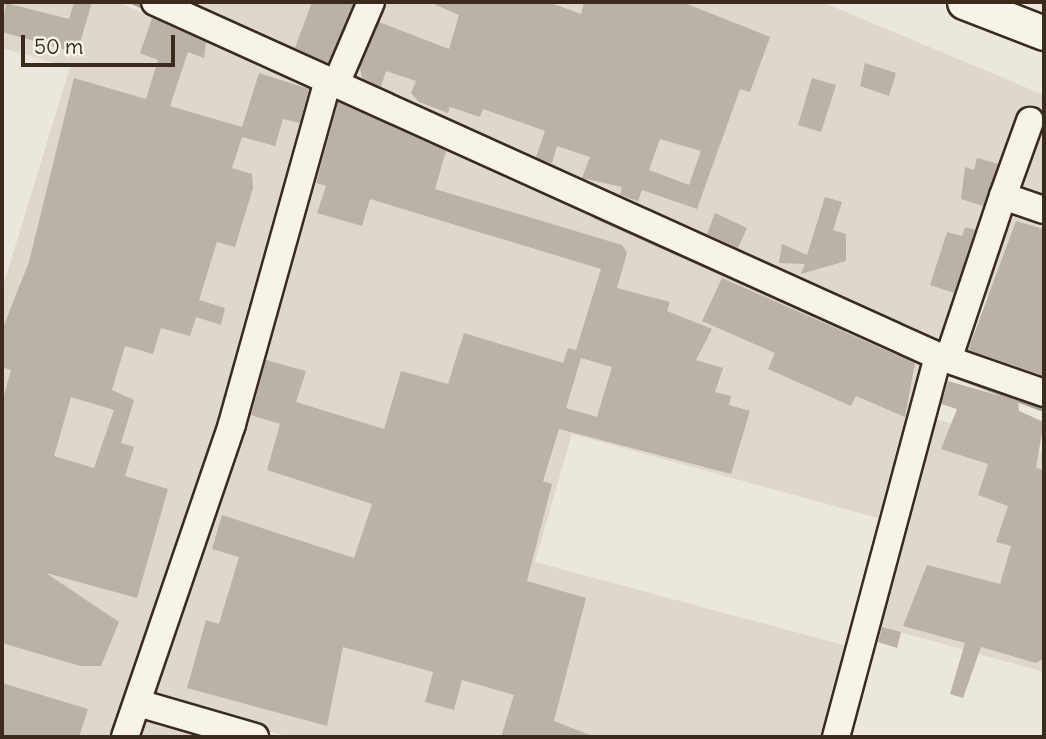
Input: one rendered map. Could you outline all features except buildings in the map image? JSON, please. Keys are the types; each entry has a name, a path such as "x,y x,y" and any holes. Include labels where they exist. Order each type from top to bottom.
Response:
{"main road":[{"path":"964,2 1044,33"}],"street":[{"path":"155,2 328,88 939,363 1044,393"},
{"path":"125,737 232,424 328,88 371,2"},
{"path":"836,737 939,363 1030,121"},
{"path":"1003,196 1044,210"},
{"path":"138,703 255,737"}],"shaded area":[{"path":"2,2 118,2 311,88 205,464 113,737 2,737 2,290 70,67 2,48"},
{"path":"182,2 357,4 336,62 323,69"},
{"path":"377,2 822,2 1044,95 1044,197 997,183 944,344 933,347 357,79 352,66"},
{"path":"330,89 920,358 916,398 878,518 572,434 535,562 847,646 823,737 290,737 158,701 152,689"},
{"path":"1018,212 1044,220 1044,315 982,295 1007,219"},
{"path":"933,418 1044,453 1044,672 871,624"},
{"path":"156,714 236,737 133,737 138,725"}],"waterway":[{"path":"134,2 148,8"},
{"path":"596,216 845,328"},
{"path":"951,374 1044,409"}]}
